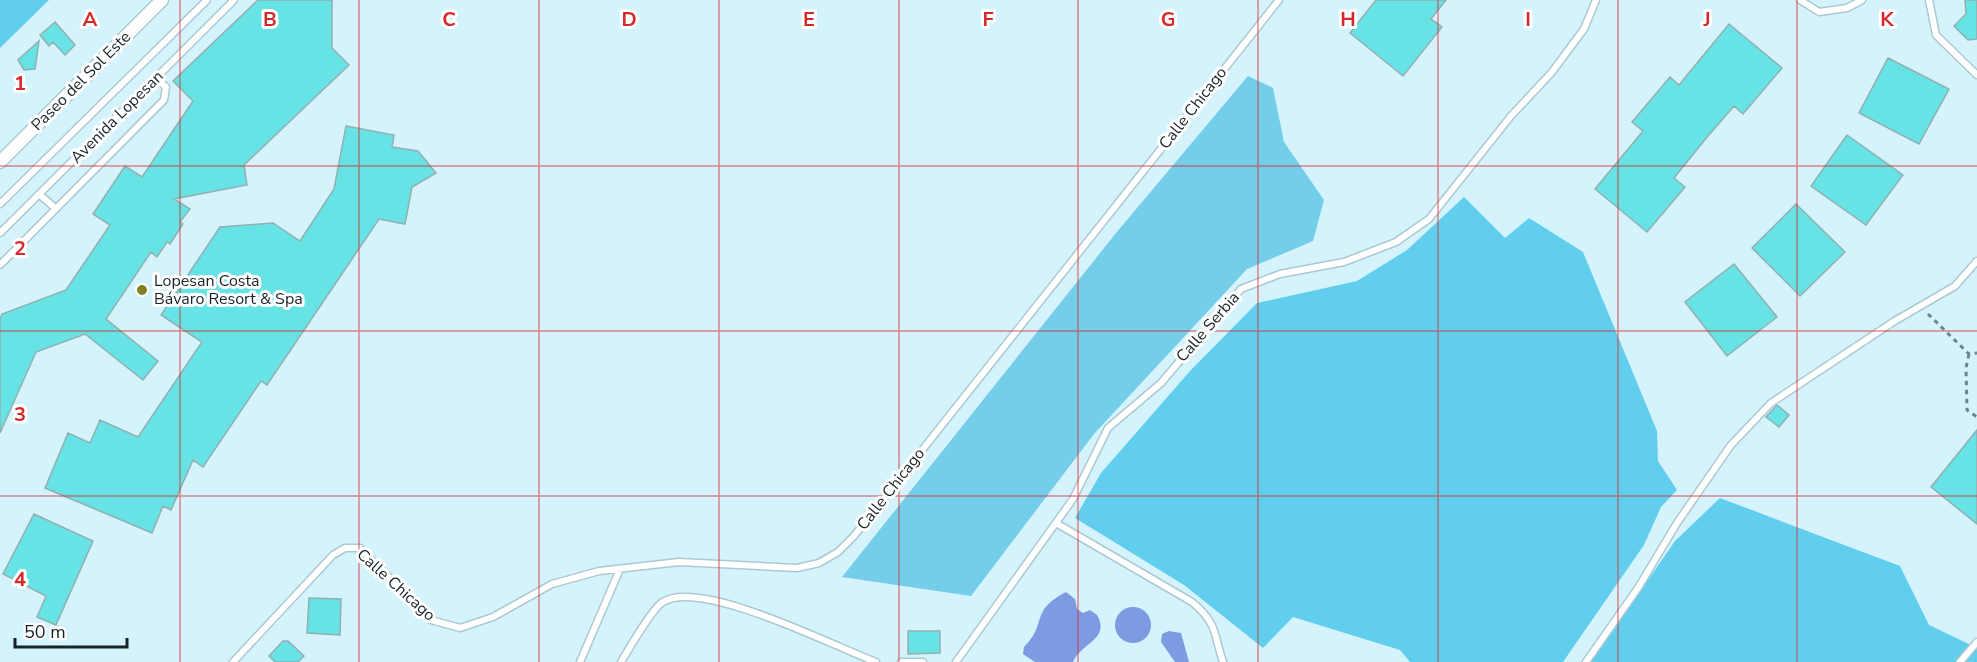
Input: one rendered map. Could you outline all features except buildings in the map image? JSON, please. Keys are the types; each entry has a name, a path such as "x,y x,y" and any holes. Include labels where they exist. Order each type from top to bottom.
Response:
{"street":[{"name":"Paseo del Sol Este","path":"0,162 162,0"}],"lane":[{"name":"Avenida Lopesan","path":"0,204 207,0"},
{"name":"Avenida Lopesan","path":"0,233 234,0"},
{"name":"Calle Chicago","path":"234,662 333,555 345,548 360,548 431,620 460,628 493,617 552,584 599,571 679,562 797,568 819,563 838,552 1279,0"},
{"name":"Calle Serbia","path":"956,662 1073,500 1108,428 1161,383 1241,289 1280,274 1344,262 1396,242 1429,219 1511,116 1552,72 1584,29 1596,0"},
{"path":"1800,0 1819,12 1847,8 1862,0"},
{"path":"1929,0 1936,35 1977,75"},
{"path":"0,265 164,100 167,91 156,78"},
{"path":"39,194 56,208"},
{"path":"1586,662 1638,588 1677,523 1731,445 1772,403 1822,367 1955,286 1977,261"},
{"path":"1056,523 1192,603 1208,616 1215,627 1223,662"},
{"path":"580,662 588,650 620,569"},
{"path":"621,662 661,602 674,597 736,606 876,662"},
{"path":"1960,662 1977,642"},
{"path":"901,662 923,662"}],"path":[{"path":"1920,307 1969,354"},
{"path":"1969,354 1977,353"},
{"path":"1969,354 1966,368 1967,410 1977,417"}],"shaded area":[{"path":"0,0 49,0 0,48"},
{"path":"1248,76 1273,88 1284,142 1324,200 1313,241 1247,269 1094,434 971,596 842,577 1116,233"},
{"path":"1464,197 1505,238 1529,218 1583,252 1657,431 1658,461 1677,490 1661,507 1644,545 1563,662 1410,662 1400,650 1293,617 1263,648 1184,585 1075,518 1101,473 1190,371 1257,303 1357,281 1407,250"},
{"path":"1720,498 1900,566 1929,625 1977,648 1977,662 1591,662 1675,541"},
{"path":"1066,592 1075,599 1077,609 1083,613 1090,610 1097,615 1100,623 1098,635 1073,662 1035,662 1023,654 1024,647 1031,639 1047,605"},
{"path":"1133,607 1146,612 1151,625 1146,638 1133,643 1120,638 1115,625 1120,612"},
{"path":"1169,631 1181,633 1189,662 1175,662 1161,642 1162,634"}],"place":[{"name":"Lopesan Costa Bávaro Resort & Spa","path":"142,290"}]}
